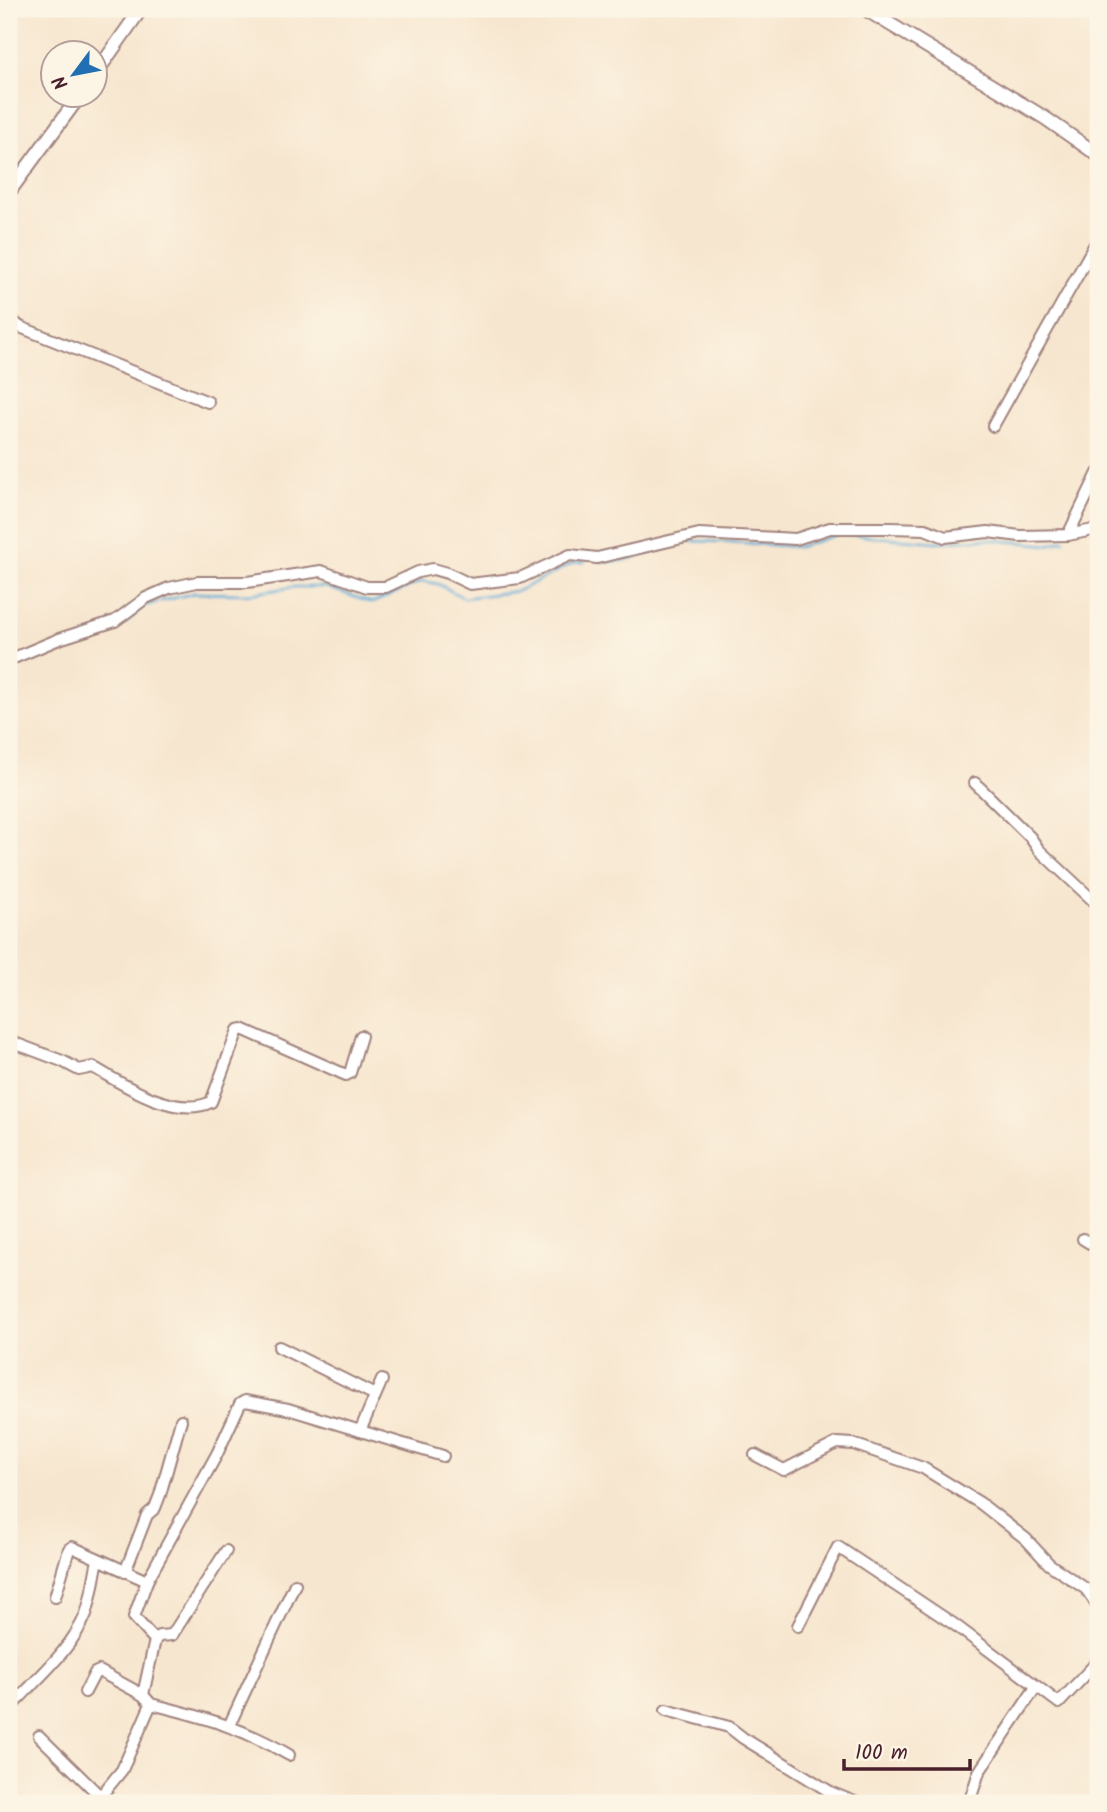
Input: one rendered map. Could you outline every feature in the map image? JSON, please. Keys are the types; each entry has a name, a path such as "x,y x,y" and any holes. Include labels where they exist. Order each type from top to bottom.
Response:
{"street":[{"path":"108,56 141,9"},
{"path":"865,9 1045,118 1098,155"},
{"path":"9,192 71,108"},
{"path":"993,426 1098,239"},
{"path":"9,318 20,327 208,402"},
{"path":"1068,535 1098,473"},
{"path":"9,660 59,639 115,621 146,598 197,582 247,582 321,571 367,587 386,587 418,572 433,569 470,584 520,578 570,555 597,558 699,534 796,539 830,528 925,529 945,537 988,532 1020,536 1068,535 1098,529"},
{"path":"975,783 1030,837 1039,850 1098,905"},
{"path":"9,1041 79,1070 93,1067 165,1104 187,1107 211,1102 236,1034 242,1029 346,1075 350,1073 361,1035"},
{"path":"1083,1239 1098,1248"},
{"path":"279,1347 375,1395"},
{"path":"360,1431 382,1380"},
{"path":"155,1640 134,1616 147,1581 193,1500 242,1402 288,1409 443,1456"},
{"path":"125,1572 147,1515 155,1508 160,1495 181,1420"},
{"path":"755,1455 784,1470 837,1443 853,1444 923,1468 979,1503 1026,1539 1049,1564 1086,1589 1098,1606"},
{"path":"55,1597 70,1547 147,1581"},
{"path":"798,1626 838,1547 955,1625 1059,1703 1098,1661"},
{"path":"39,1736 98,1800 122,1770 147,1699 155,1640 159,1636 172,1635 226,1550"},
{"path":"10,1708 60,1655 76,1632 86,1613 98,1560"},
{"path":"229,1726 295,1584"},
{"path":"85,1692 95,1673 99,1671 147,1699 260,1737 289,1755"},
{"path":"969,1803 979,1772 1036,1687"},
{"path":"666,1710 729,1727 832,1793 857,1803"},
{"path":"9,1796 16,1803"}],"waterway":[{"path":"690,541 798,547 840,534 937,542 983,539 1048,545 1064,540"},
{"path":"602,562 622,561 676,545"},
{"path":"85,636 127,622 143,606 194,593 249,594 294,587 326,587 372,603 422,581 438,584 464,598 518,591 575,562 584,562"}]}
